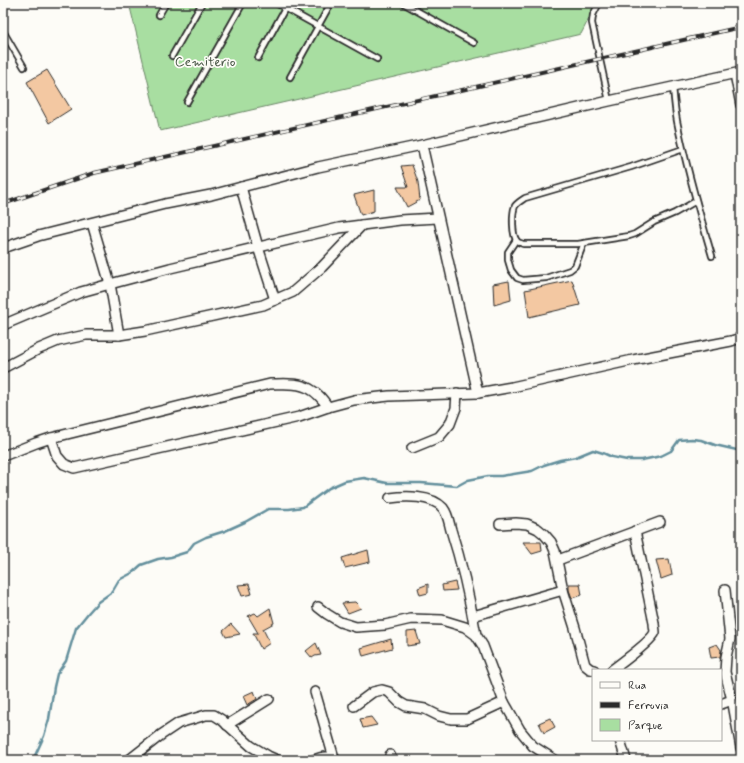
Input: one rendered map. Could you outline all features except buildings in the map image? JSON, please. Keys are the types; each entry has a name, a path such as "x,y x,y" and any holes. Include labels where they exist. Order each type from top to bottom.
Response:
{"street":[{"path":"3,249 38,236 165,204 211,195 318,167 422,145 609,101 738,73 741,105"},
{"path":"422,145 478,393"},
{"path":"241,187 275,300"},
{"path":"3,325 82,292 170,268 339,228 400,220 438,218"},
{"path":"92,223 110,284 119,335"},
{"path":"3,368 58,341 86,335 119,335 145,331 263,305 293,292 322,267 362,225"},
{"path":"51,438 57,456 64,464 74,468 300,417 354,400 389,396 478,393 741,338"},
{"path":"3,456 51,438 270,384 294,384 309,388 320,397 328,407"},
{"path":"412,448 439,437 450,424 456,408 457,394"},
{"path":"390,498 422,498 434,501 442,507 447,515 456,543 476,635"},
{"path":"558,560 660,522"},
{"path":"500,524 527,524 538,529 551,542 558,560 563,590 585,665 592,670"},
{"path":"613,669 651,639 654,632 654,623 635,531"},
{"path":"473,616 563,590"},
{"path":"725,590 730,639 726,657 725,672 735,701 741,748"},
{"path":"318,607 340,622 356,627 385,625 411,619 442,620 465,627 476,635 483,646 504,702 520,730 533,746 555,760"},
{"path":"354,706 373,692 382,690 390,692 399,702 406,706 425,709 439,716 451,719 467,719 504,702"},
{"path":"315,692 334,759"},
{"path":"227,725 269,699"},
{"path":"722,704 735,701"},
{"path":"129,760 179,723 206,715 214,716 222,720 251,746 277,760"},
{"path":"620,741 626,760"},
{"path":"314,760 327,757 334,759"}],"lane":[{"path":"159,15 166,3"},
{"path":"172,56 202,3"},
{"path":"187,102 242,3"},
{"path":"276,3 377,59"},
{"path":"258,58 288,3"},
{"path":"290,77 331,3"},
{"path":"403,3 474,43"},
{"path":"599,3 593,15 592,23 609,101"},
{"path":"3,31 24,68"},
{"path":"673,87 683,149 712,256"},
{"path":"683,149 631,167 525,198 516,205 514,213 514,230 516,240 523,244 578,244 629,236 636,234 654,222 675,213 696,201"},
{"path":"516,240 508,252 508,260 511,270 517,278 523,280 546,278 570,270 575,266 584,243"}],"green space":[{"name":"Cemiterio","path":"129,3 597,3 581,34 160,131"}],"waterway":[{"path":"33,760 44,736 49,719 57,674 66,661 76,628 98,602 112,592 119,580 132,573 141,565 187,552 194,543 245,522 268,509 303,507 329,488 345,481 364,478 387,483 421,483 457,486 468,480 532,471 544,465 576,457 593,450 612,457 627,460 642,460 661,456 671,451 679,440 692,439 741,451"}],"railway":[{"path":"3,204 94,173 741,27"}]}
